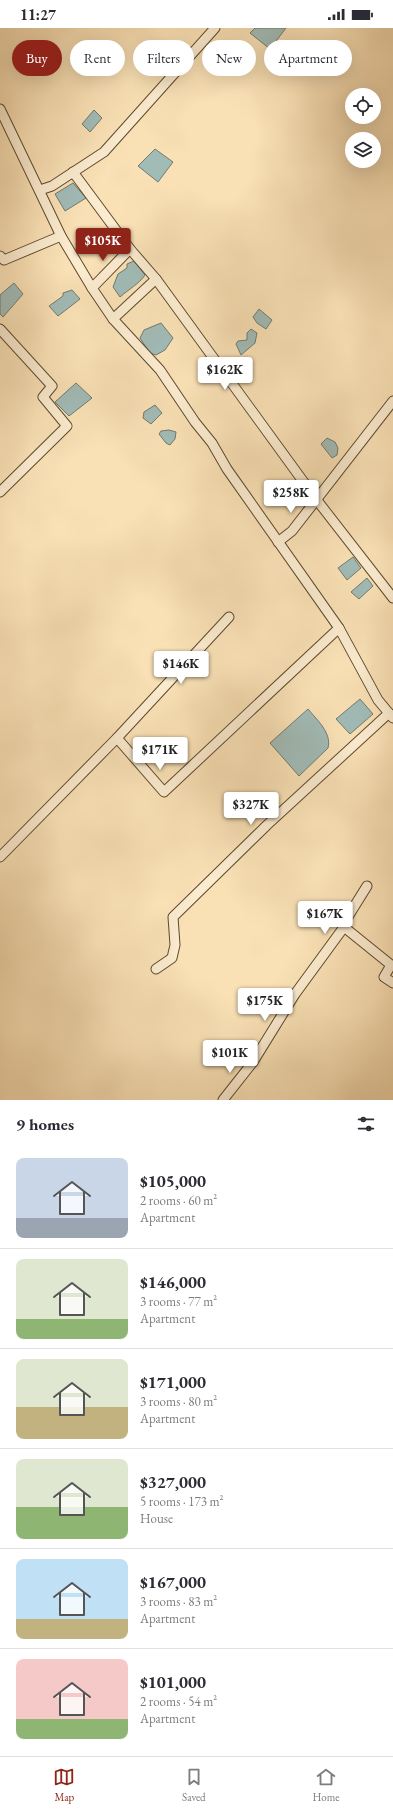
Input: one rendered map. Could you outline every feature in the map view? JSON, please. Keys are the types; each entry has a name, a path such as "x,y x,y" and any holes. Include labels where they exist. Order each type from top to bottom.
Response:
{"street":[{"path":"40,190 52,186 104,152 214,28"},
{"path":"0,109 61,236 92,288 113,319 160,370 195,422 212,443 227,469 339,628 378,700 391,716 273,819 173,917 175,945 172,958 156,969"},
{"path":"73,172 130,249 156,279 316,499 393,598"},
{"path":"0,256 4,260 61,236"},
{"path":"92,288 130,249"},
{"path":"113,319 156,279"},
{"path":"0,329 52,386 43,397 68,426 0,492"},
{"path":"278,542 292,531 393,401"},
{"path":"0,857 117,738 229,616"},
{"path":"117,738 164,792 339,628"},
{"path":"223,1100 253,1062 295,994 344,927 344,923 367,886"},
{"path":"344,927 391,965 384,977 393,983"}],"water":[{"path":"255,28 286,28 277,40 264,40 264,44 250,33"},
{"path":"94,110 102,118 90,132 82,124"},
{"path":"155,149 173,162 158,182 138,166"},
{"path":"73,183 86,198 65,211 55,194"},
{"path":"134,261 145,275 137,284 120,297 113,287 118,274 127,268 127,264"},
{"path":"14,283 23,294 3,317 0,314 0,295"},
{"path":"72,290 80,299 58,316 49,306 63,296 63,293"},
{"path":"259,309 272,320 266,329 257,323 253,317"},
{"path":"161,323 173,338 165,350 156,355 150,353 140,338 144,330"},
{"path":"251,329 257,333 255,343 241,355 236,344 238,341 247,340 247,333"},
{"path":"76,383 92,398 69,416 55,402"},
{"path":"155,405 162,413 151,424 143,418 144,412"},
{"path":"169,430 176,432 175,439 170,445 166,443 159,434 161,431"},
{"path":"327,438 335,442 338,448 337,455 332,458 321,444"},
{"path":"353,557 361,568 347,580 338,568"},
{"path":"367,578 373,586 359,599 351,592"},
{"path":"360,699 373,714 350,734 336,719"},
{"path":"308,709 323,727 329,742 328,748 299,776 270,743"}]}
